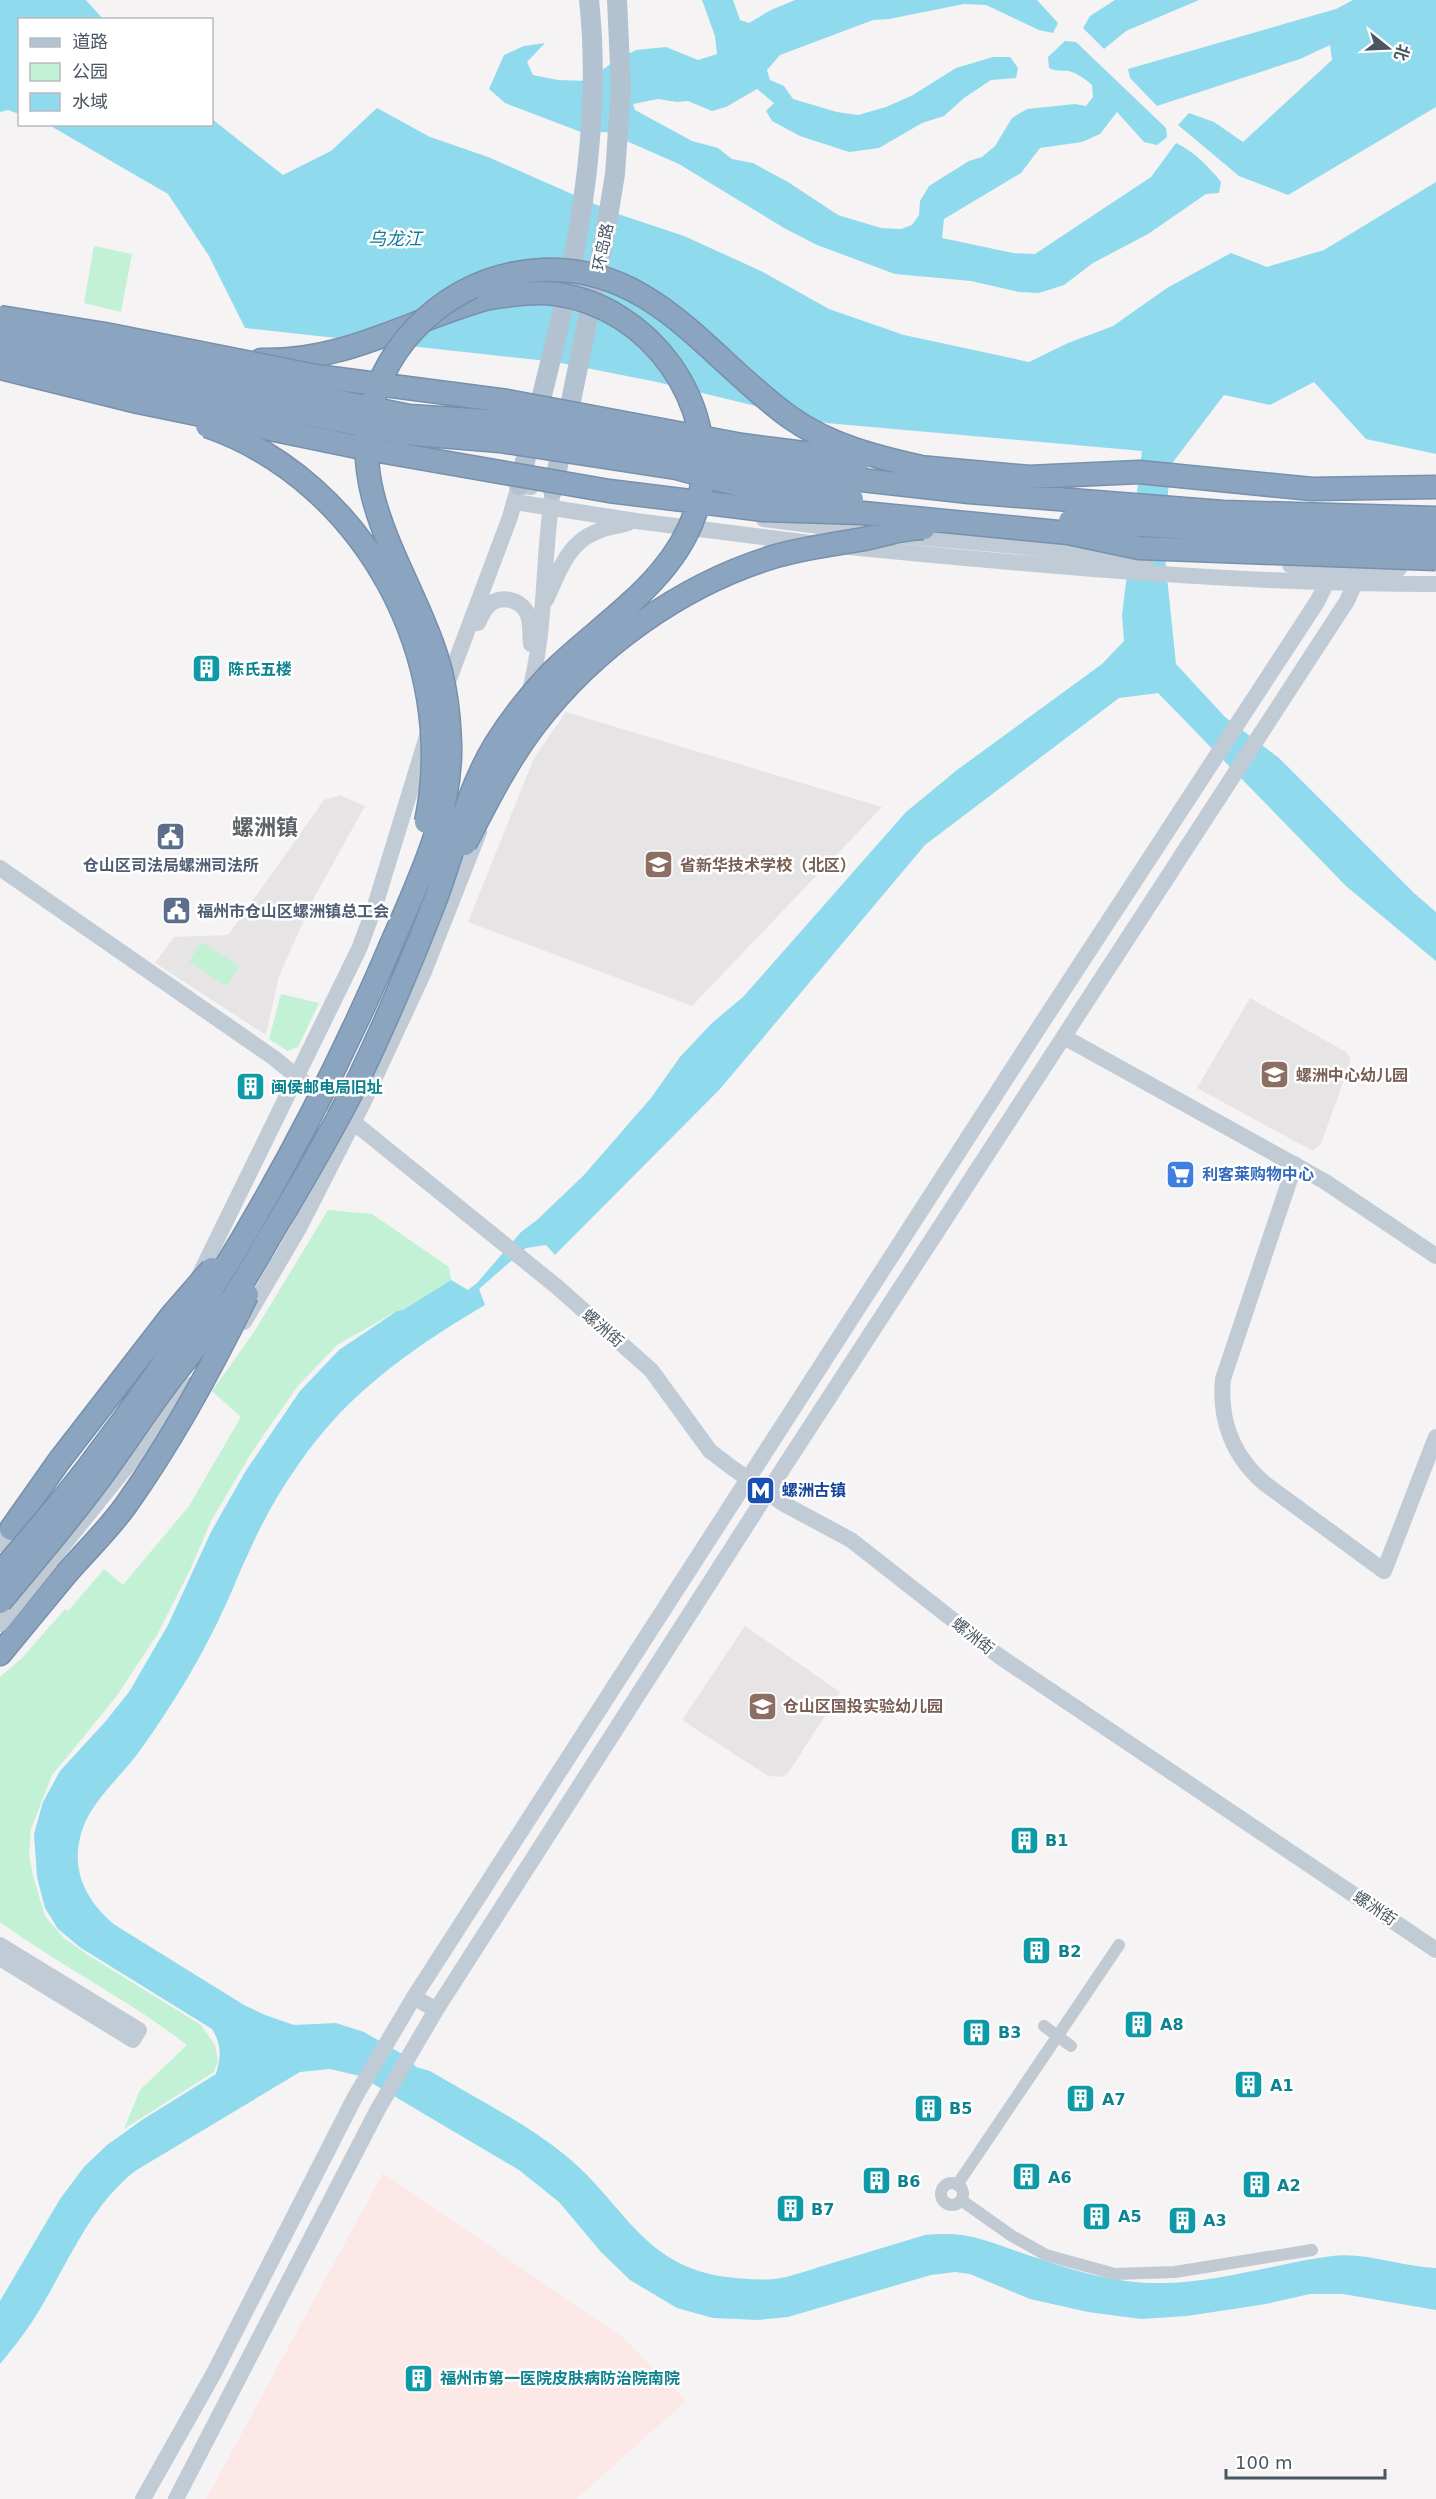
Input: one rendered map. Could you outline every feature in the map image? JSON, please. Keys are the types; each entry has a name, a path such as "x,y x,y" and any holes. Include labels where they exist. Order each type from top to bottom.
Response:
{"highway":[{"path":"0,1573 88,1468 180,1340 228,1265 304,1132 360,1018 433,840 447,789 450,743 448,704 443,675 424,623 378,516 369,482 366,435 374,398 389,363 403,342 436,308 473,286 508,274 546,269 580,272 608,279 636,292 665,310 705,342 777,408 814,432 864,452 921,467"},
{"path":"243,360 298,359 342,351 384,338 459,307 489,298 513,294 555,294 600,308 641,333 668,361 683,384 698,418 703,458 701,494 689,529 671,558 653,580 614,619 553,671 507,727 494,747 468,802 436,898"},
{"path":"0,317 243,360 316,376 507,401 742,445 921,467 1029,477 1139,472 1312,489 1436,487"},
{"path":"0,332 410,416 503,422 678,449 745,467 969,492 1223,512 1436,518"},
{"path":"0,353 402,433 500,441 676,468 751,488 965,512 1105,524 1372,538 1436,538"},
{"path":"0,368 138,402 394,454 598,489 764,510 863,513 1068,533 1139,548 1436,559"},
{"path":"138,402 230,434 294,473 320,495 355,532 382,571 406,616 428,694 433,757 431,785 417,857 386,956"},
{"path":"0,1602 95,1485 158,1395 235,1296 278,1224 358,1078 436,898 499,780 533,727 554,701 595,659 649,617 715,581 775,557 909,528 992,527"},
{"path":"6,1537 59,1461 172,1316 255,1217"},
{"path":"0,1654 125,1507 168,1442 226,1339 266,1256 278,1224"}],"main road":[{"name":"环岛路","path":"517,493 550,363 579,224 589,149 593,64 589,0"},
{"name":"环岛路","path":"551,499 615,174 621,78 617,0"}],"street":[{"path":"6,1537 71,1458 180,1309 197,1281 337,997 368,924 424,746 517,493 636,520 782,540 1122,564 1353,575 1436,584"},
{"path":"551,499 734,516 1122,564"},
{"path":"0,1624 146,1440 247,1319 299,1228 353,1124 408,1007 447,916 513,747 534,672 551,499"},
{"path":"541,612 563,562 578,543 597,531 636,520"},
{"path":"1353,575 1436,569"},
{"path":"144,2499 214,2373 355,2097 414,1997 1202,776 1321,596 1325,574"},
{"path":"176,2499 378,2109 436,2010 1347,601 1353,575"},
{"path":"452,672 489,605 504,600 519,603 527,615 534,672"},
{"name":"螺洲街","path":"2,874 187,996 297,1077 547,1279 651,1370 710,1451 747,1479 768,1494 851,1540 999,1656 1436,1950"},
{"path":"1064,1037 1295,1164 1436,1256"},
{"path":"1295,1164 1223,1379 1224,1420 1236,1449 1251,1471 1264,1483 1384,1571 1436,1437"},
{"path":"0,1945 139,2030 133,2040 0,1958"},
{"path":"957,2185 1119,1945"},
{"path":"414,1997 436,2010"},
{"path":"1044,2026 1071,2046"},
{"path":"947,2185 957,2185 962,2190 961,2200 952,2205 946,2203 942,2197 942,2190 947,2185"},
{"path":"961,2200 1012,2236 1046,2255 1115,2274 1175,2272 1312,2250"}],"shaded area":[{"name":"省新华技术学校（北区）","path":"566,712 882,807 692,1006 468,922 534,758"},
{"path":"340,795 365,806 315,896 279,976 266,1035 155,963 174,937 228,935 324,800"},
{"name":"螺洲中心幼儿园","path":"1250,998 1346,1052 1350,1058 1321,1144 1313,1151 1197,1088"},
{"name":"仓山区国投实验幼儿园","path":"745,1626 840,1692 789,1772 783,1777 768,1776 682,1720"},
{"path":"383,2173 622,2337 686,2401 576,2499 206,2499"}],"green space":[{"path":"94,246 132,254 121,312 84,303"},
{"path":"201,942 239,966 227,986 189,962"},
{"path":"281,994 319,1003 298,1047 287,1051 269,1039"},
{"path":"328,1210 372,1214 449,1267 451,1280 403,1310 397,1311 337,1345 297,1387 252,1452 211,1521 190,1570 157,1635 116,1697 52,1775 31,1829 29,1854 45,1916 64,1938 88,1955 201,2025 215,2045 218,2061 214,2072 124,2129 140,2090 187,2045 0,1922 0,1677 22,1658 65,1609 68,1611 104,1569 123,1585 189,1506 241,1417 212,1391 254,1332"}],"water":[{"path":"0,0 86,0 102,18 18,18 18,114 8,110 0,112"},
{"path":"702,0 733,0 740,20 749,23 795,0 1037,0 1058,23 1053,33 1039,30 986,5 964,4 873,20 780,55 767,70 770,80 784,86 793,99 837,112 858,115 886,107 913,95 956,68 993,57 1010,57 1018,68 1016,78 991,80 964,98 944,116 922,123 879,148 849,152 800,136 772,121 766,111 774,103 757,89 726,107 712,111 688,101 658,99 633,104 635,110 692,141 718,148 732,159 753,163 788,182 838,215 881,228 901,229 912,225 919,215 920,201 929,186 969,161 982,157 995,146 1012,118 1027,109 1075,104 1086,106 1093,97 1092,85 1073,72 1049,68 1048,57 1065,41 1076,42 1166,128 1167,137 1157,145 1144,142 1117,112 1100,134 1082,142 1040,148 1021,173 944,219 942,238 1013,253 1035,254 1151,177 1176,143 1195,155 1216,176 1221,182 1219,193 1206,194 1148,234 1093,263 1064,285 1039,293 1019,292 971,281 895,274 817,245 784,228 679,164 606,132 581,132 505,103 489,89 504,55 524,46 545,43 527,62 533,75 558,80 588,81 613,62 636,50 666,47 698,60 717,54 715,36"},
{"path":"1115,0 1199,0 1126,31 1104,49 1083,28 1090,16"},
{"path":"1353,0 1436,0 1436,107 1288,195 1239,176 1178,125 1189,113 1214,122 1243,142 1332,60 1330,45 1300,59 1157,106 1130,78 1128,69 1336,9"},
{"name":"乌龙江","path":"377,108 430,137 488,157 615,213 684,236 761,271 829,309 904,335 1029,362 1068,343 1113,326 1167,288 1231,253 1267,267 1324,250 1436,182 1436,454 1366,439 1314,382 1270,405 1224,395 1170,466 1164,548 1176,664 1225,717 1279,758 1414,893 1436,912 1436,961 1346,886 1158,693 1119,698 925,845 720,1089 555,1255 546,1245 526,1248 479,1289 485,1305 427,1341 391,1367 326,1428 300,1462 266,1516 217,1623 198,1660 165,1714 133,1760 90,1813 84,1825 78,1851 80,1875 84,1887 97,1907 115,1925 244,2005 294,2025 336,2023 364,2032 409,2058 416,2067 430,2071 516,2121 565,2155 585,2173 636,2230 654,2246 674,2260 698,2271 727,2277 761,2280 781,2278 925,2235 953,2234 986,2241 1086,2273 1135,2282 1197,2281 1345,2255 1436,2268 1436,2310 1343,2294 1310,2294 1266,2304 1187,2316 1141,2319 1088,2312 1030,2299 970,2274 955,2272 931,2275 788,2317 758,2320 713,2318 677,2308 630,2280 601,2252 559,2202 519,2170 360,2076 330,2069 300,2072 135,2171 106,2200 94,2216 33,2320 0,2364 0,2301 60,2199 84,2167 107,2145 142,2120 216,2074 220,2051 218,2040 212,2029 81,1948 58,1929 45,1908 37,1877 34,1834 43,1802 60,1771 129,1692 168,1625 211,1532 245,1472 300,1391 339,1350 397,1311 403,1310 451,1280 468,1290 477,1283 521,1232 537,1220 584,1175 651,1098 680,1057 712,1023 743,997 906,812 957,770 1102,664 1124,641 1122,615 1142,451 826,423 657,382 556,362 245,328 209,256 168,194 51,126 213,126 213,120 283,175 331,151"}],"place":[{"name":"陈氏五楼","path":"207,669"},
{"name":"仓山区司法局螺洲司法所","path":"171,837"},
{"name":"省新华技术学校（北区）","path":"659,865"},
{"name":"福州市仓山区螺洲镇总工会","path":"176,911"},
{"name":"螺洲中心幼儿园","path":"1275,1075"},
{"name":"闽侯邮电局旧址","path":"250,1087"},
{"name":"利客莱购物中心","path":"1181,1174"},
{"name":"螺洲古镇","path":"761,1490"},
{"name":"仓山区国投实验幼儿园","path":"762,1706"},
{"name":"B1","path":"1024,1840"},
{"name":"B2","path":"1037,1951"},
{"name":"A8","path":"1139,2024"},
{"name":"B3","path":"977,2032"},
{"name":"A1","path":"1249,2085"},
{"name":"A7","path":"1081,2099"},
{"name":"B5","path":"928,2108"},
{"name":"A6","path":"1027,2177"},
{"name":"B6","path":"876,2181"},
{"name":"A2","path":"1256,2185"},
{"name":"B7","path":"790,2209"},
{"name":"A5","path":"1097,2216"},
{"name":"A3","path":"1182,2220"},
{"name":"福州市第一医院皮肤病防治院南院","path":"419,2378"}],"district":[{"name":"螺洲镇","path":"265,827"}]}
